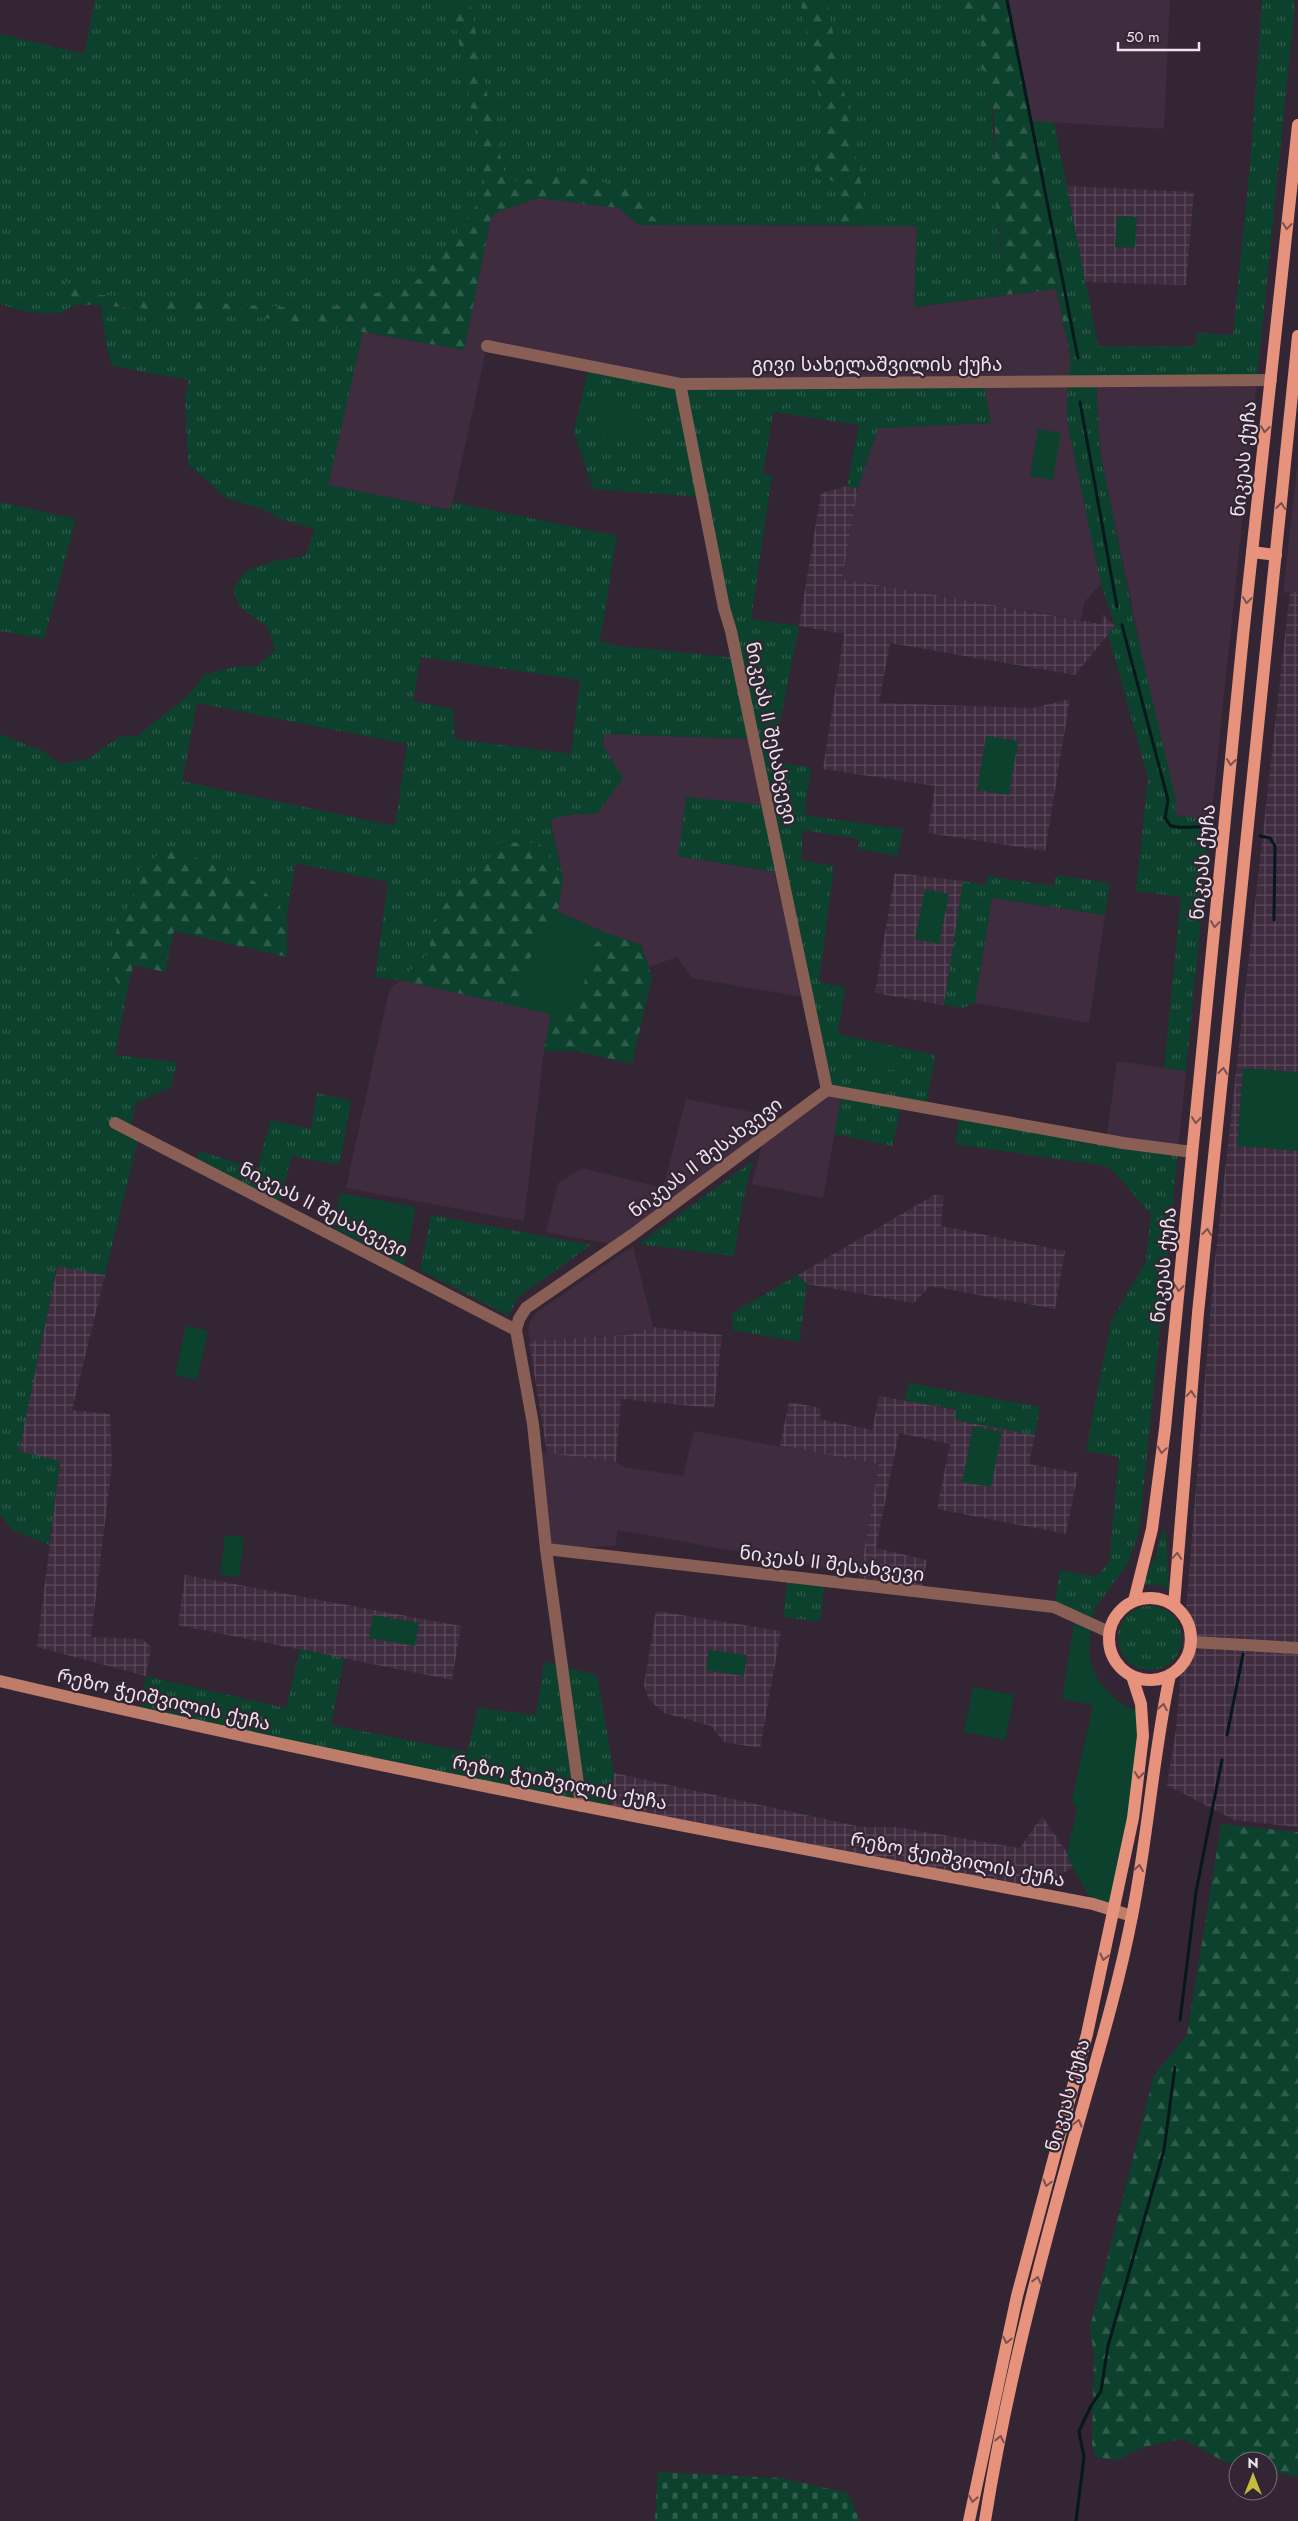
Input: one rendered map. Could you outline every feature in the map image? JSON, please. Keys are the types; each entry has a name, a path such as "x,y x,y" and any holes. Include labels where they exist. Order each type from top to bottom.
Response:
{"main road":[{"name":"ნიკეას ქუჩა","path":"1134,1601 1152,1529 1165,1429 1252,552 1298,125"},
{"path":"1174,1604 1198,1313 1298,336"},
{"path":"1252,552 1276,555"},
{"path":"1109,1632 1113,1620 1121,1609 1134,1601 1146,1597 1161,1598 1174,1604 1184,1614 1190,1627 1192,1642 1188,1656 1180,1668 1170,1675 1157,1680 1144,1680 1132,1676"},
{"name":"ნიკეას ქუჩა","path":"969,2521 1017,2296 1087,2034 1115,1910 1137,1792 1143,1736 1141,1704 1132,1676 1121,1668 1113,1658 1109,1646 1109,1632"},
{"name":"ნიკეას ქუჩა","path":"984,2521 990,2484 1032,2297 1102,2040 1132,1916 1158,1734 1170,1675"},
{"name":"რეზო ჭეიშვილის ქუჩა","path":"0,1681 302,1748 582,1806 1115,1910 1132,1916"}],"street":[{"name":"გივი სახელაშვილის ქუჩა","path":"487,346 680,384 1270,380"},
{"name":"ნიკეას II შესახვევი","path":"115,1123 516,1330 519,1319 526,1308 632,1235 827,1090 731,631 724,608 680,384"},
{"path":"827,1090 1123,1143 1192,1152"},
{"path":"516,1330 533,1424 546,1549 582,1806"},
{"name":"ნიკეას II შესახვევი","path":"546,1549 1054,1607 1109,1632"},
{"path":"1192,1642 1298,1648"}],"shaded area":[{"path":"1007,0 1170,0 1164,129 1031,121"},
{"path":"1067,186 1194,192 1186,285 1085,282"},
{"path":"538,198 619,208 638,225 917,226 914,307 1056,289 1071,359 1067,421 1101,584 1085,601 1081,620 842,579 858,488 878,428 991,423 983,383 680,384 487,346 451,510 328,485 363,332 464,350 491,217 500,211"},
{"path":"1257,380 1211,820 1175,815 1100,451 1096,382"},
{"path":"1298,460 1298,592 1283,593"},
{"path":"847,486 858,488 842,579 1101,624 1103,615 1115,626 1075,675 890,643 879,703 1033,708 1070,699 1045,851 928,833 935,786 823,769 844,634 799,626 821,493"},
{"path":"1290,592 1298,592 1298,1827 1234,1820 1167,1785 1176,1730 1214,1269"},
{"path":"604,734 754,739 767,805 678,856 781,873 808,998 692,978 677,957 649,967 641,945 606,933 558,912 563,877 550,819 573,814 597,814"},
{"path":"895,873 963,881 944,1005 875,993"},
{"path":"992,898 1105,915 1089,1023 975,1003"},
{"path":"400,980 551,1014 544,1051 524,1221 346,1188 389,990"},
{"path":"1117,1061 1186,1071 1178,1151 1106,1140"},
{"path":"827,1090 842,1092 823,1198 752,1184 764,1137 615,1245 546,1232 558,1183 582,1168 663,1188 686,1099 786,1119"},
{"path":"934,1195 944,1196 941,1226 1065,1251 1055,1309 930,1286 914,1303 807,1284 798,1275"},
{"path":"633,1246 653,1327 629,1335 530,1341 528,1332 530,1322 537,1312"},
{"path":"58,1265 105,1275 72,1410 110,1414 112,1465 91,1637 142,1639 151,1647 146,1676 37,1647 60,1462 18,1451"},
{"path":"653,1327 722,1335 714,1408 621,1399 616,1462 547,1453 529,1341 629,1335"},
{"path":"879,1396 957,1410 955,1420 1035,1435 1029,1464 1078,1473 1066,1534 937,1509 950,1444 899,1433 876,1548 927,1560 921,1592 855,1585 860,1574 879,1464 780,1446 789,1402 821,1408 820,1419 872,1430"},
{"path":"694,1431 879,1464 860,1574 618,1530 615,1546 546,1549 536,1451 616,1462 625,1467 683,1476"},
{"path":"185,1575 461,1626 452,1680 178,1625"},
{"path":"656,1611 781,1631 760,1748 724,1742 711,1726 664,1713 649,1700 644,1685"},
{"path":"614,1773 861,1827 896,1827 1020,1848 1042,1816 1067,1853 1073,1868 1033,1888 610,1810"}],"green space":[{"path":"95,0 451,0 485,183 474,211 422,278 324,310 86,294 62,280 66,291 77,304 60,313 19,310 0,304 0,34 84,54"},
{"path":"451,0 470,0 484,80 506,181 569,176 627,187 660,225 638,225 619,208 538,198 500,211 491,217 464,350 363,332 252,316 77,304 66,291 61,280 86,294 324,310 422,278 474,211 485,183"},
{"path":"470,0 800,0 824,122 824,143 814,163 816,178 835,181 841,225 660,225 627,187 506,181 484,80"},
{"path":"800,0 827,0 869,226 841,225 835,181 816,178 814,163 824,143 824,122"},
{"path":"827,0 954,0 964,12 980,15 984,30 979,59 991,93 998,230 1006,295 914,307 917,226 869,226"},
{"path":"954,0 1007,0 1078,358 1079,381 1068,382 1071,359 1056,289 1006,295 994,184 995,130 991,93 979,59 984,30 980,15 964,12"},
{"path":"1262,0 1294,0 1295,3 1257,380 1096,382 1100,451 1134,621 1176,800 1175,815 1211,820 1186,1071 1164,1068 1181,897 1136,891 1148,778 1108,634 1115,626 1101,584 1067,421 1068,382 1078,358 1031,121 1054,122 1098,346 1196,346 1197,333 1233,335 1251,154"},
{"path":"1117,216 1137,217 1135,248 1115,247"},
{"path":"101,306 252,316 363,332 328,485 450,510 452,502 617,536 600,641 618,646 736,658 703,497 593,489 574,432 589,366 680,384 983,382 991,423 878,428 858,488 847,486 859,425 773,412 763,474 772,475 751,619 799,626 772,761 811,768 804,815 903,829 898,856 858,849 859,839 803,830 801,860 834,866 819,982 845,987 838,1034 935,1055 926,1107 902,1103 892,1146 834,1134 842,1093 827,1090 782,873 678,856 686,797 767,805 754,739 604,734 602,744 623,778 597,814 573,814 550,820 563,877 539,843 499,842 479,875 455,890 430,926 430,952 400,980 375,978 388,882 295,863 287,915 254,881 169,847 140,868 131,903 117,928 108,967 126,997 115,1055 177,1062 171,1087 136,1103 130,1131 139,1135 105,1275 57,1266 19,1451 60,1461 49,1545 13,1530 0,1515 0,734 43,751 60,764 88,759 119,737 138,736 190,693 204,675 234,667 257,666 275,650 268,627 240,607 233,590 244,572 274,561 305,556 315,529 280,519 263,509 226,498 188,464 185,397 189,380 112,366 106,346","holes":["421,657 580,680 571,754 455,739 453,709 413,701","197,703 407,744 395,826 182,781"]},
{"path":"602,401 647,412 639,442 595,431"},
{"path":"1038,429 1061,433 1053,480 1030,476"},
{"path":"0,502 76,519 44,639 0,631"},
{"path":"986,736 1018,741 1009,795 977,790"},
{"path":"499,842 539,843 563,877 558,912 519,977 523,1008 400,980 430,952 430,926 455,890 479,875"},
{"path":"169,847 254,881 287,915 287,957 174,931 165,972 133,965 126,997 108,967 117,928 131,903 140,868"},
{"path":"1056,875 1110,883 1105,915 992,898 975,1003 962,1008 944,1005 963,881 986,885 987,876 1054,886"},
{"path":"925,889 949,894 939,944 915,939"},
{"path":"558,912 606,933 588,951 584,984 574,1007 548,1029 551,1014 523,1008 519,977"},
{"path":"606,933 641,945 652,977 632,1064 576,1051 544,1051 548,1029 574,1007 584,984 588,951"},
{"path":"871,1051 905,1058 902,1072 868,1065"},
{"path":"1243,1068 1298,1072 1298,1151 1237,1146"},
{"path":"317,1093 351,1101 339,1165 292,1156 278,1206 196,1164 199,1151 257,1169 271,1120 311,1129"},
{"path":"960,1113 1178,1151 1139,1532 1128,1563 1095,1608 1092,1624 1054,1607 1060,1570 1096,1577 1109,1562 1119,1457 1086,1451 1111,1322 1146,1261 1151,1214 1114,1172 1106,1166 955,1144"},
{"path":"753,1161 743,1199 734,1256 638,1244"},
{"path":"340,1193 416,1207 404,1266 334,1228"},
{"path":"431,1215 591,1245 517,1298 509,1316 420,1270"},
{"path":"798,1275 807,1284 799,1342 733,1330 732,1313"},
{"path":"186,1325 208,1331 197,1380 175,1375"},
{"path":"909,1383 1040,1407 1035,1435 955,1420 956,1409 904,1400"},
{"path":"973,1426 1002,1432 991,1487 962,1482"},
{"path":"1162,1530 1166,1531 1169,1589 1161,1585 1142,1585 1156,1555"},
{"path":"225,1535 244,1537 239,1577 220,1575"},
{"path":"788,1578 825,1582 820,1622 783,1617"},
{"path":"1150,1606 1162,1609 1173,1615 1179,1626 1182,1638 1179,1650 1173,1661 1162,1667 1150,1670 1138,1667 1127,1661 1121,1650 1118,1638 1121,1626 1127,1615 1138,1609"},
{"path":"373,1615 419,1623 415,1646 369,1638"},
{"path":"1075,1617 1092,1624 1089,1647 1090,1660 1097,1677 1109,1693 1125,1706 1142,1710 1115,1910 1093,1904 1067,1853 1077,1809 1072,1800 1093,1705 1062,1699"},
{"path":"300,1649 344,1658 331,1725 467,1752 478,1708 536,1715 544,1662 597,1675 614,1773 610,1810 140,1714 146,1676 286,1708"},
{"path":"709,1650 747,1655 744,1676 706,1670"},
{"path":"973,1687 1014,1695 1005,1740 964,1732"},
{"path":"1221,1824 1298,1832 1298,2477 1278,2472 1278,2451 1228,2451 1228,2462 1183,2439 1143,2447 1118,2460 1096,2457 1092,2444 1094,2356 1090,2327 1154,2075 1187,2035"},
{"path":"658,2472 782,2478 848,2493 860,2521 655,2521"}],"waterway":[{"path":"1007,0 1078,358"},
{"path":"1080,402 1117,607"},
{"path":"1122,625 1168,800 1165,818 1171,826 1208,827"},
{"path":"1260,836 1270,838 1275,846 1274,920"},
{"path":"1227,1735 1243,1654"},
{"path":"1180,2020 1196,1892 1222,1760"},
{"path":"1076,2521 1084,2457 1079,2431 1091,2406 1101,2391 1108,2346 1164,2150 1175,2067"}]}
